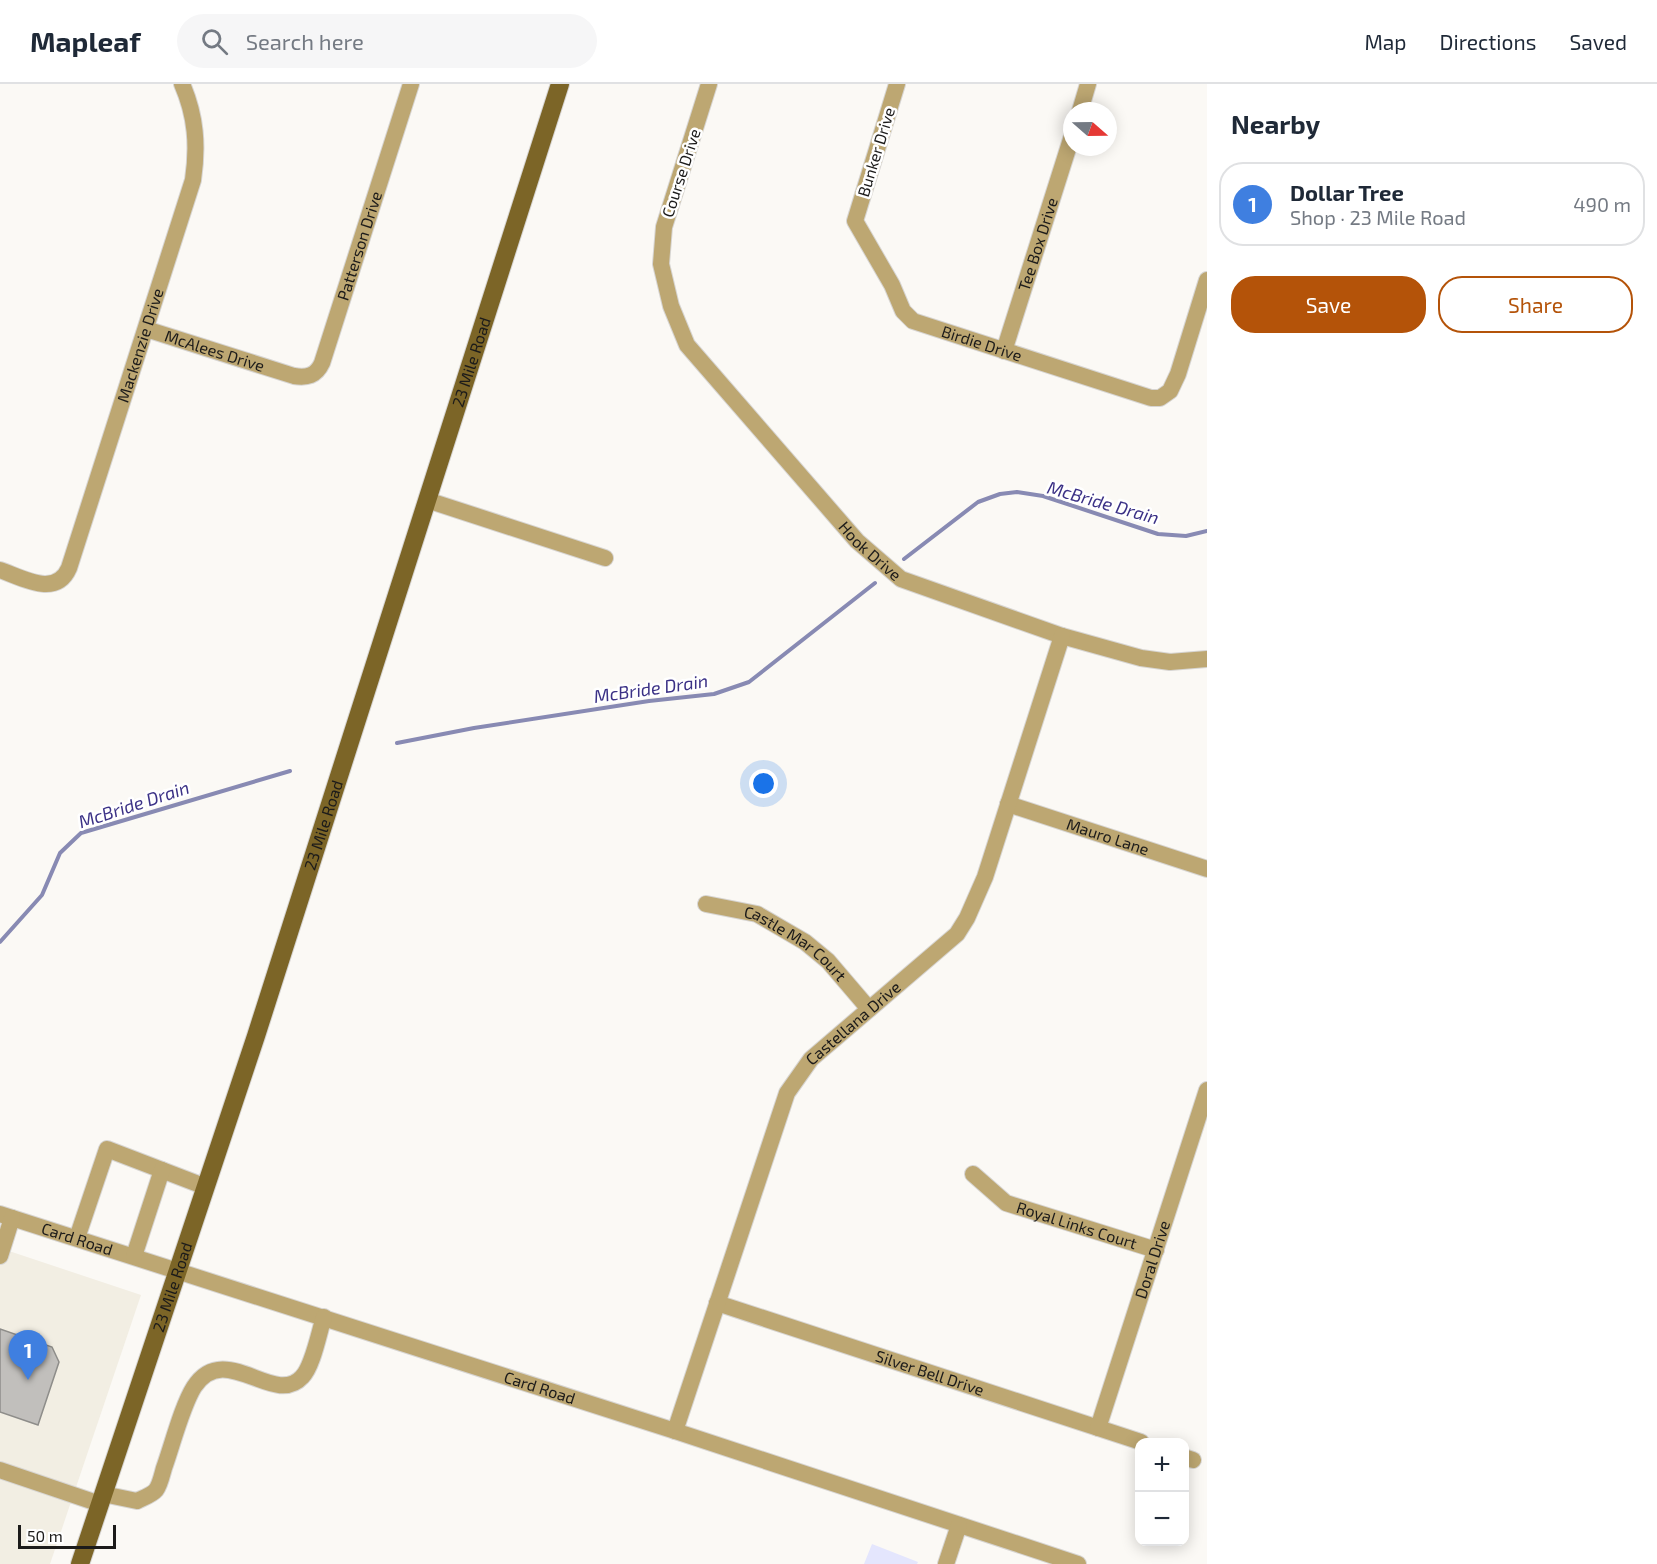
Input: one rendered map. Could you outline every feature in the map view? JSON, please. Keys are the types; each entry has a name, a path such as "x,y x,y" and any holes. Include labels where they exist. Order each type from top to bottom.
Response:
{"main road":[{"name":"23 Mile Road","path":"80,1564 263,1014 560,84"}],"street":[{"name":"Mackenzie Drive","path":"0,570 54,585 63,579 69,568 188,198 195,162 195,128 182,84"},
{"name":"Patterson Drive","path":"283,371 294,376 308,376 314,374 322,363 411,84"},
{"name":"Course Drive","path":"661,264 664,227 709,84"},
{"name":"Bunker Drive","path":"855,221 897,84"},
{"path":"1083,102 1088,84"},
{"name":"Tee Box Drive","path":"1004,351 1066,156"},
{"name":"Birdie Drive","path":"855,221 892,285 903,311 913,321 1151,398 1160,398 1170,390 1178,374 1207,280"},
{"name":"Hook Drive","path":"661,264 671,306 687,345 857,541 901,579 1062,636 1142,658 1170,662 1207,659"},
{"name":"McAlees Drive","path":"146,329 283,371"},
{"path":"427,500 605,558"},
{"name":"Castellana Drive","path":"675,1431 787,1093 811,1059 957,934 968,918 985,877 1062,636"},
{"name":"Mauro Lane","path":"1008,804 1207,869"},
{"name":"Castle Mar Court","path":"706,904 757,914 805,942 828,961 869,1009"},
{"name":"Doral Drive","path":"1098,1428 1207,1090"},
{"path":"77,1238 106,1149 206,1187"},
{"path":"134,1256 162,1170"},
{"name":"Royal Links Court","path":"973,1174 1006,1203 1156,1250"},
{"path":"0,1256 6,1216"},
{"name":"Card Road","path":"6,1216 324,1317 1078,1564"},
{"name":"Silver Bell Drive","path":"717,1303 1135,1441"},
{"path":"0,1470 102,1499 137,1502 157,1489 187,1403 194,1388 205,1374 227,1369 282,1385 294,1383 303,1377 309,1365 324,1317"},
{"path":"946,1564 959,1525"}],"shaded area":[{"path":"0,1248 141,1295 50,1564 0,1564"},
{"path":"872,1544 918,1562 917,1564 864,1564"}],"building":[{"path":"0,1329 52,1347 59,1362 38,1425 0,1412"}],"waterway":[{"name":"McBride Drain","path":"904,559 978,502 1000,494 1017,492 1043,496 1158,534 1186,536 1207,531"},
{"name":"McBride Drain","path":"397,743 474,728 649,701 714,694 749,682 875,583"},
{"name":"McBride Drain","path":"0,942 42,895 60,853 81,833 290,771"}],"place":[{"name":"Dollar Tree","path":"28,1380"}]}
